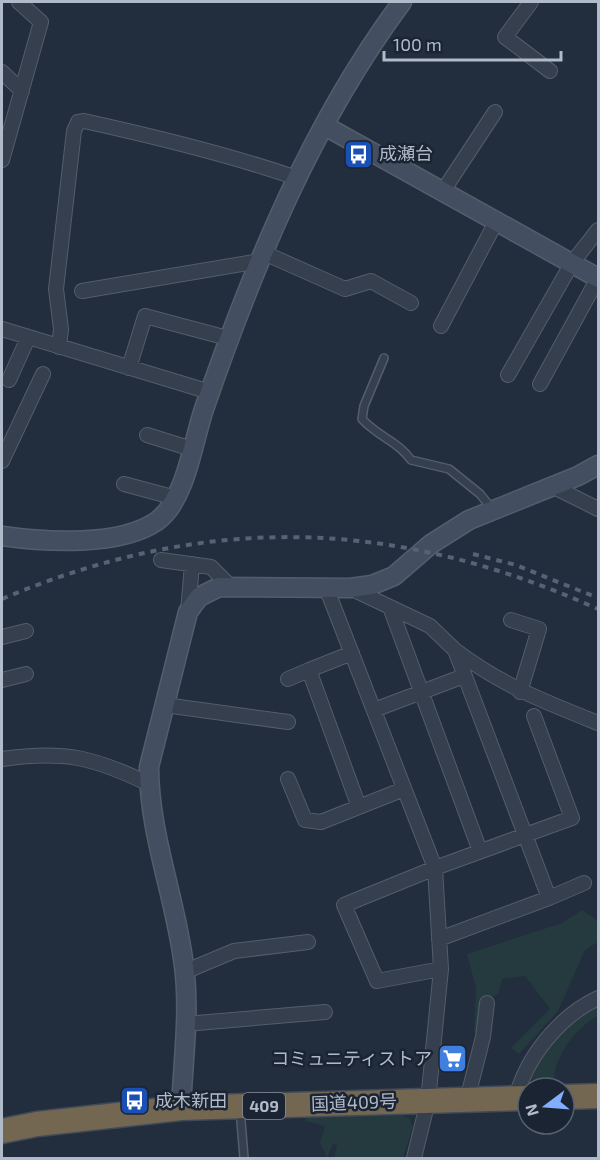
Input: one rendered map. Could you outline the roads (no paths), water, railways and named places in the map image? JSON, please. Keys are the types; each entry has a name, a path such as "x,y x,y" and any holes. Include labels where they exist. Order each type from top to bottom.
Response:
{"highway":[{"path":"576,1097 598,1096"},
{"name":"国道409号","path":"2,1131 37,1124 181,1108 516,1098"}],"street":[{"path":"2,160 41,21 19,2"},
{"path":"2,536 40,541 72,541 114,536 137,530 157,521 176,498 210,392 262,257 297,178 368,48 402,2"},
{"path":"531,2 505,37 550,71"},
{"path":"2,72 22,91"},
{"path":"443,191 495,112"},
{"path":"59,347 61,329 56,288 74,131 78,122 141,133 226,154 297,178"},
{"path":"325,126 598,278 540,384"},
{"path":"441,326 497,220"},
{"path":"508,375 572,262 598,230"},
{"path":"82,291 262,257 345,289 371,281 411,303"},
{"path":"129,368 145,316 231,339"},
{"path":"2,329 210,392"},
{"path":"9,380 28,338"},
{"path":"2,461 6,440 43,374"},
{"path":"147,435 192,448"},
{"path":"188,612 199,597 219,587 350,588 372,585 394,576 431,544 492,509 598,465"},
{"path":"124,484 176,498"},
{"path":"552,486 598,509"},
{"path":"161,560 211,567 231,587"},
{"path":"181,1108 184,972 149,784 149,767 188,612 192,564"},
{"path":"326,587 435,868 441,969 428,1101 414,1158"},
{"path":"350,588 430,626 454,650 486,674 520,692 598,723"},
{"path":"390,607 480,851"},
{"path":"511,620 539,629 520,692"},
{"path":"2,637 26,631"},
{"path":"454,650 549,898"},
{"path":"288,679 352,653"},
{"path":"309,670 359,807"},
{"path":"2,680 26,674"},
{"path":"374,710 464,675"},
{"path":"165,705 288,722"},
{"path":"441,969 377,981 344,905 435,868 572,818 534,716"},
{"path":"2,759 37,754 82,757 109,765 149,784"},
{"path":"288,779 305,820 321,822 404,789"},
{"path":"439,939 584,883"},
{"path":"184,972 234,951 308,942"},
{"path":"524,1076 538,1052 560,1026 598,998"},
{"path":"467,1100 483,1037 487,1003"},
{"path":"184,1024 325,1012"}],"lane":[{"path":"384,358 364,406 362,419 373,432 405,450 411,460 449,469 480,494 492,509"},
{"path":"239,1106 244,1158"}],"railway":[{"path":"2,599 78,571 153,551 228,540 301,537 375,543 448,557 523,579 598,609"},
{"path":"473,554 516,565 598,598"}],"place":[{"name":"成瀬台","path":"358,154"},
{"name":"コミュニティストア","path":"453,1059"},
{"name":"成木新田","path":"134,1101"}]}
